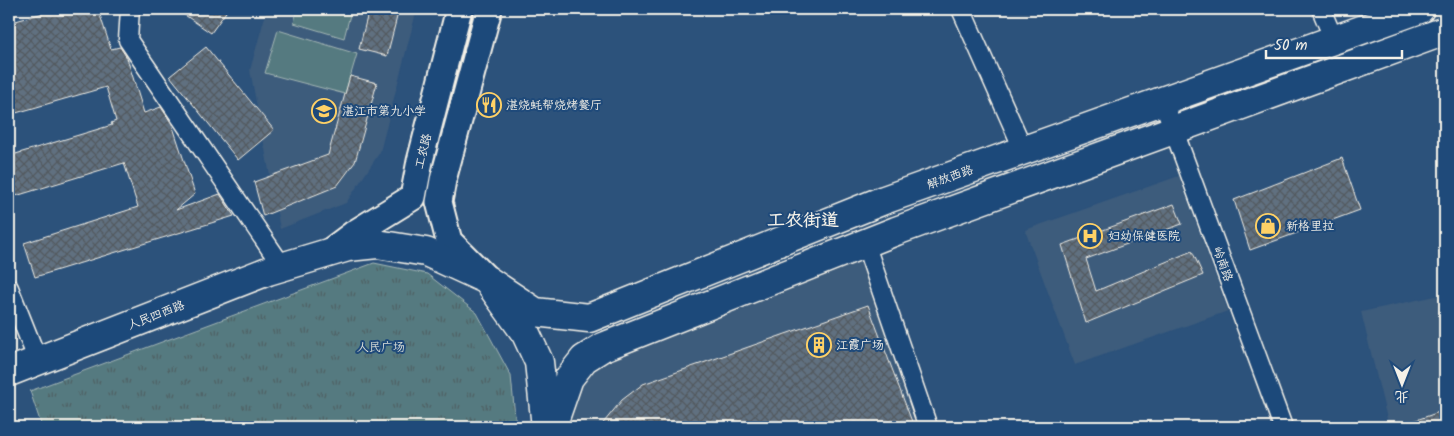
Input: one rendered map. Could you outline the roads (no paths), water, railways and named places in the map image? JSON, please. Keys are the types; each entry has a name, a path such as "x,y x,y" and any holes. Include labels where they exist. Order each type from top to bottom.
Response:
{"main road":[{"name":"解放西路","path":"305,259 348,247 377,244 426,252 487,280 535,312 589,318 884,200 1420,9"},
{"path":"552,427 569,378 584,359 603,347 865,243 1445,31"},
{"name":"人民四西路","path":"9,372 305,259"},
{"path":"487,280 526,334 539,362 546,427"}],"street":[{"path":"130,9 128,40 305,259"},
{"name":"工农路","path":"305,259 353,234 413,197 420,161 459,9"},
{"path":"487,280 449,241 439,202 442,180 489,9"},
{"path":"961,9 1024,150"},
{"path":"1321,9 1334,40"},
{"name":"岭南路","path":"1162,101 1283,427"},
{"path":"865,243 928,427"},
{"path":"9,288 38,361"}],"place":[{"name":"湛烧蚝帮烧烤餐厅","path":"489,105"},
{"name":"湛江市第九小学","path":"324,111"},
{"name":"新格里拉","path":"1268,226"},
{"name":"妇幼保健医院","path":"1090,236"},
{"name":"江霞广场","path":"819,345"}],"district":[{"name":"工农街道","path":"803,220"}],"park label":[{"name":"人民广场","path":"381,347"}]}
